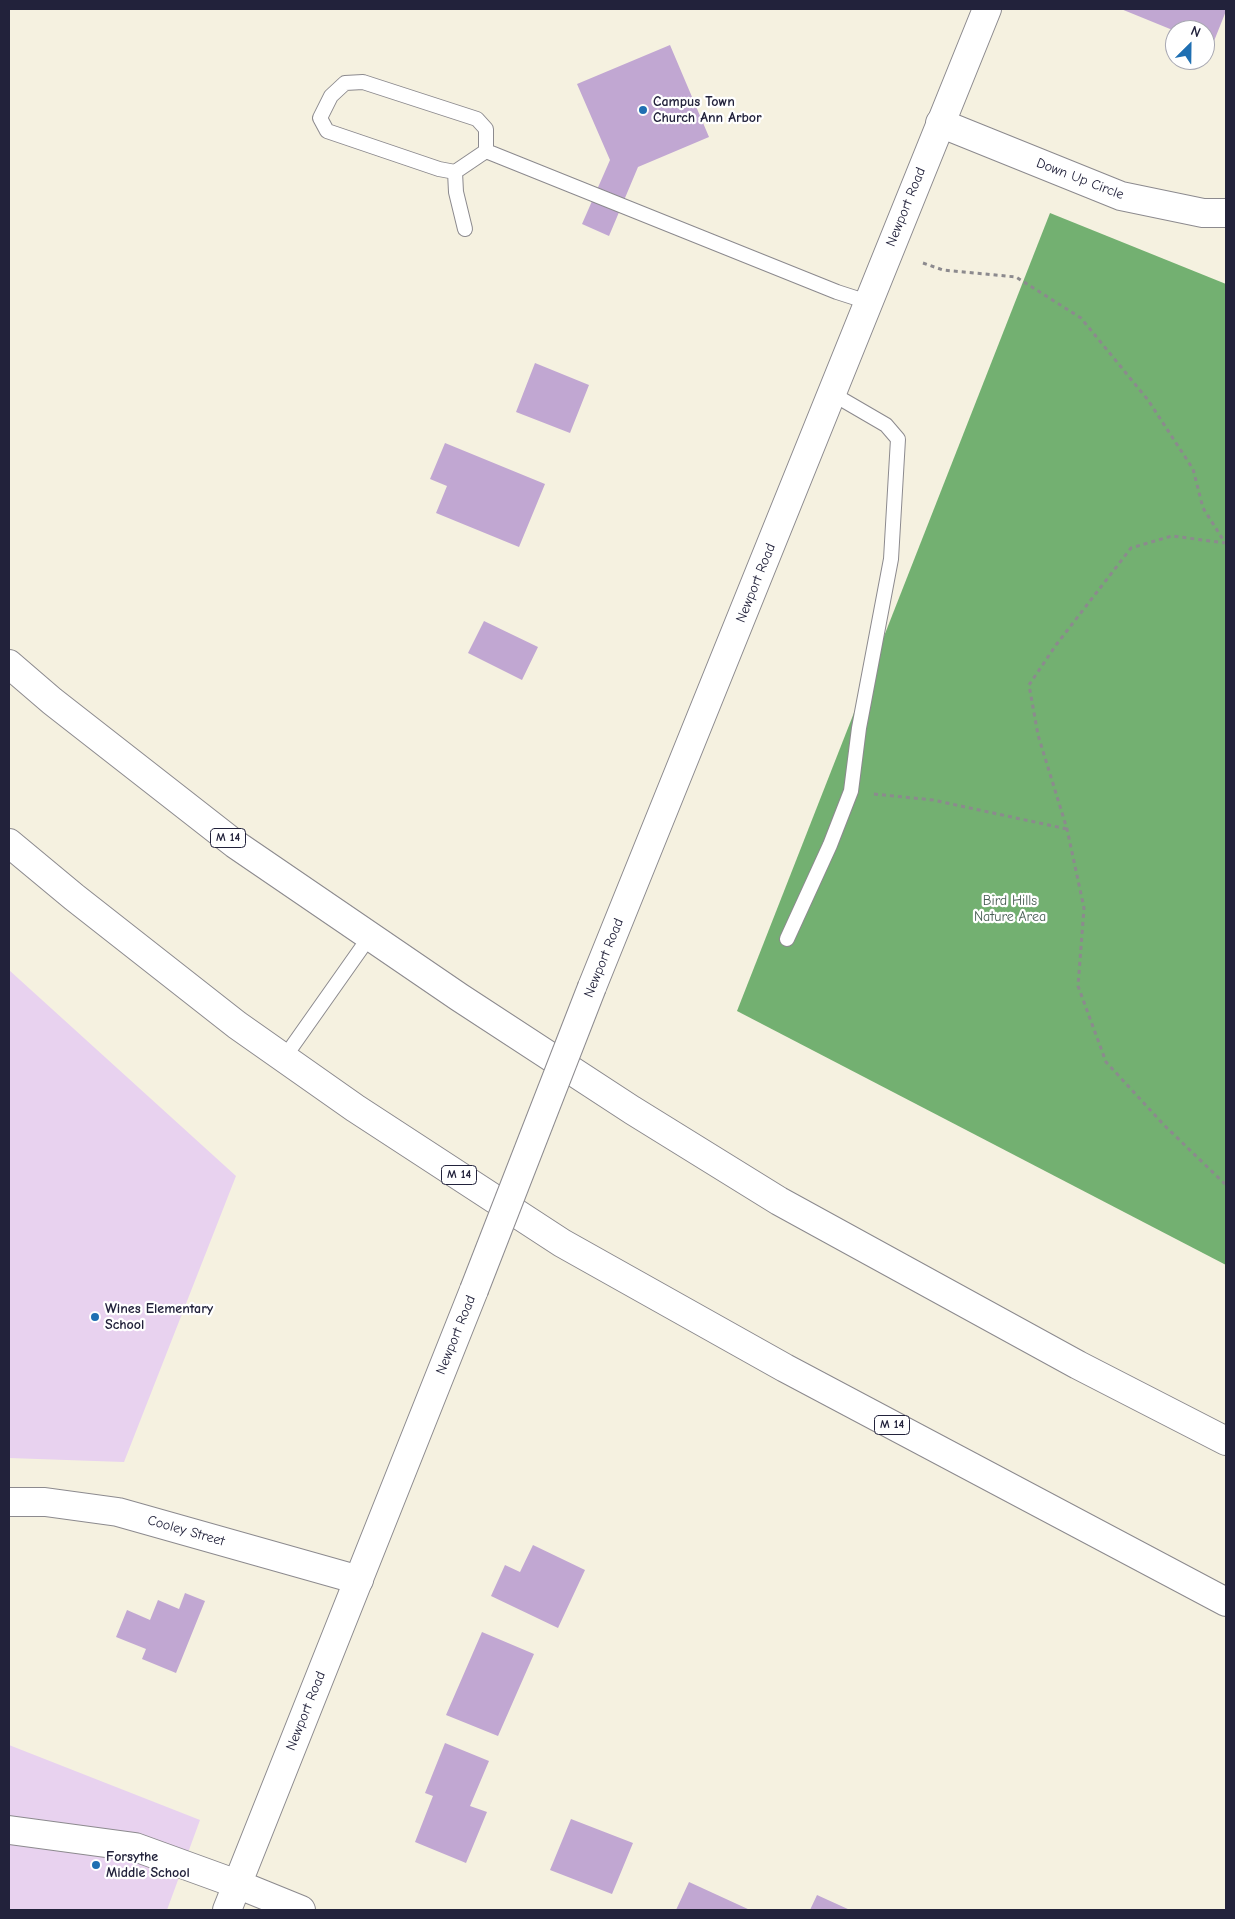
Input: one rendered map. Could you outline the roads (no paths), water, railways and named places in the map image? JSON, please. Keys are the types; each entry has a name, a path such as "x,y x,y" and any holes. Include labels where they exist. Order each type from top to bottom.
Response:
{"main road":[{"name":"Newport Road","path":"227,1910 474,1290 592,987 987,9"},
{"name":"Down Up Circle","path":"940,123 1121,196 1203,213 1226,213"},
{"name":"M 14","path":"9,664 52,701 235,844 632,1110 779,1201 1078,1364 1226,1442"},
{"name":"M 14","path":"9,843 89,910 237,1025 355,1108 562,1243 794,1373 1226,1602"},
{"name":"Cooley Street","path":"9,1502 45,1502 118,1512 359,1580"},
{"path":"9,1830 135,1847 238,1884 301,1910"}],"lane":[{"path":"363,82 477,119 486,129 486,151 454,172 439,169 327,131 320,118 330,96 345,83 363,82"},
{"path":"486,151 837,292 868,302"},
{"path":"454,172 456,192 465,229"},
{"path":"787,940 830,845 851,791 860,728 891,559 899,452 898,439 886,425 831,393"},
{"path":"284,1058 370,936"}],"place":[{"name":"Campus Town Church Ann Arbor","path":"643,110"},
{"name":"Wines Elementary School","path":"95,1317"},
{"name":"Forsythe Middle School","path":"96,1865"}],"park label":[{"name":"Bird Hills Nature Area","path":"1010,910"}]}
